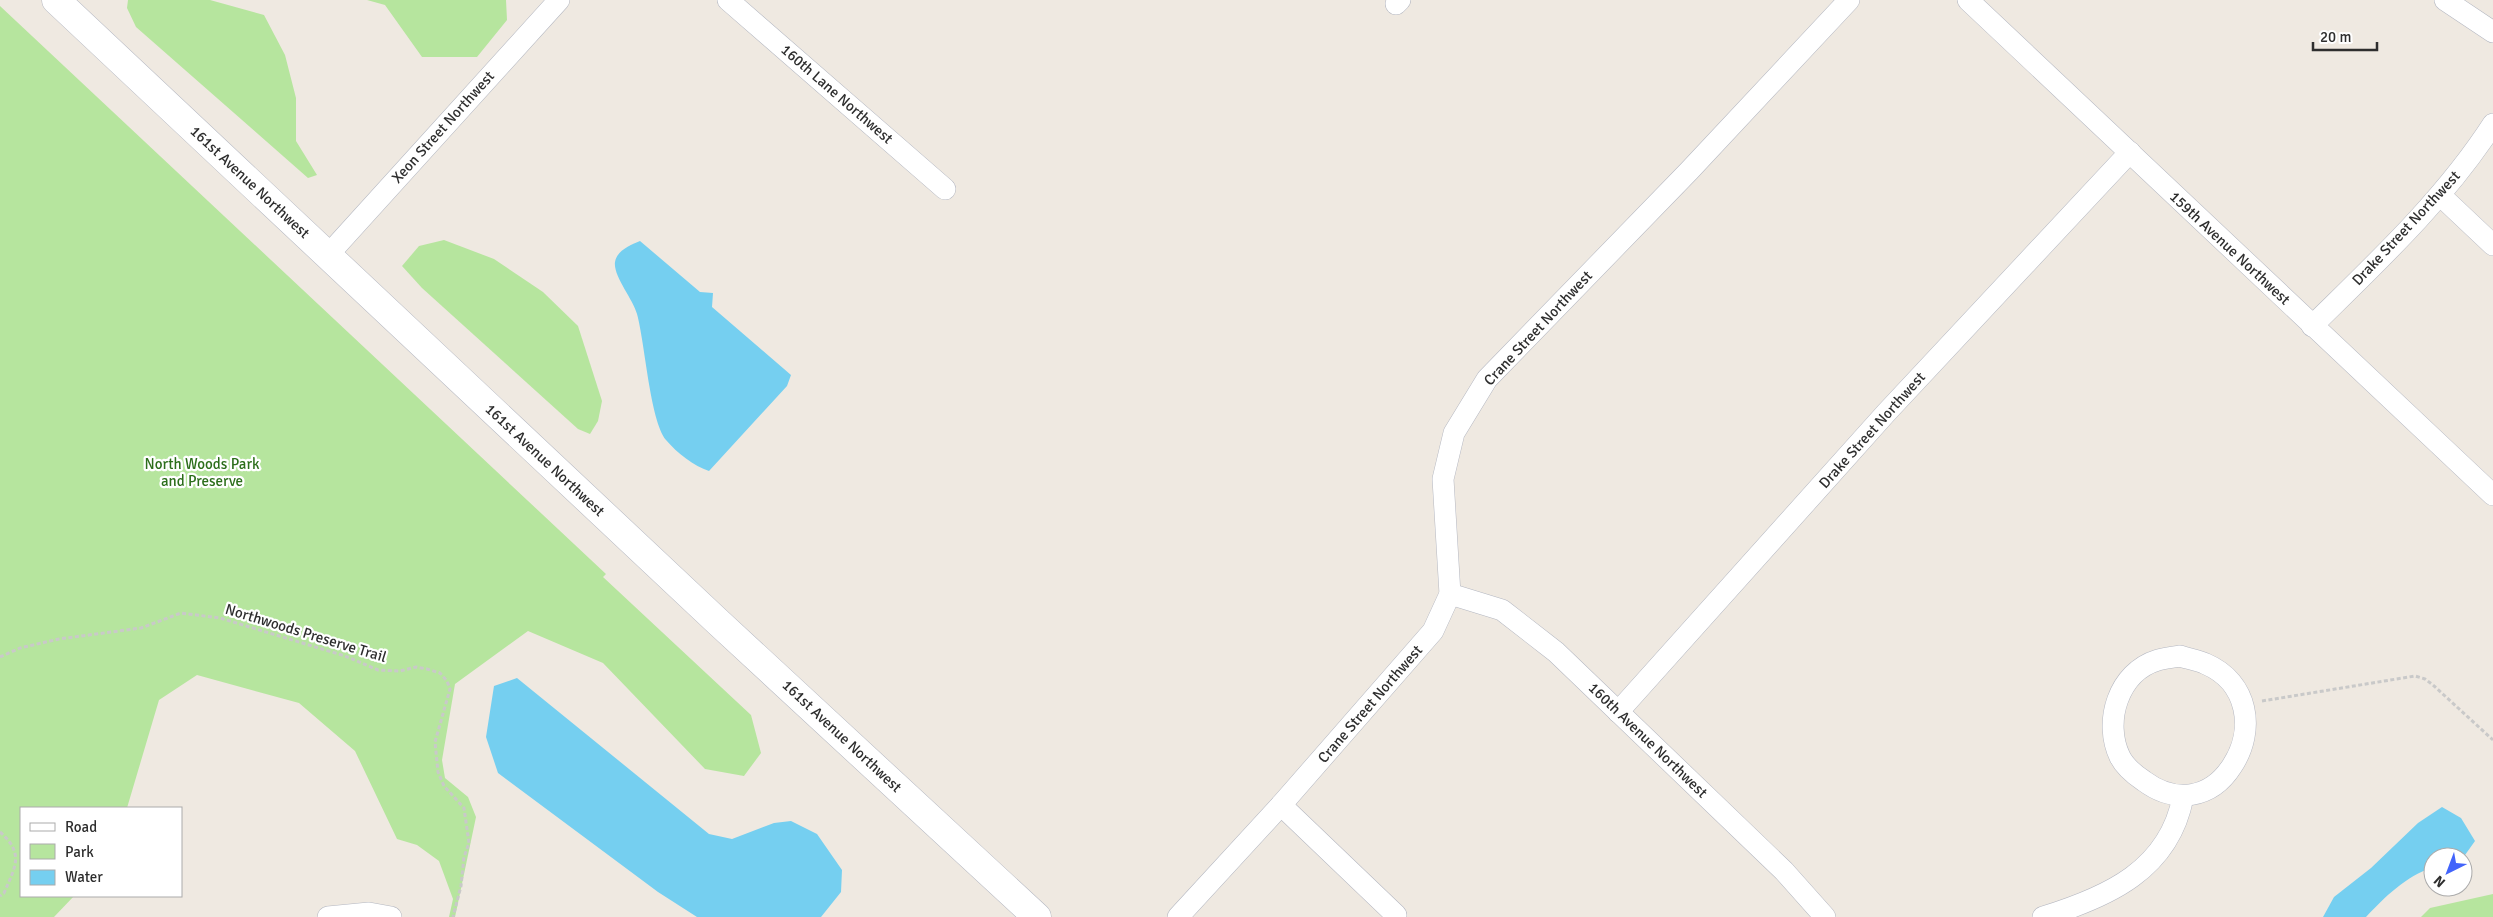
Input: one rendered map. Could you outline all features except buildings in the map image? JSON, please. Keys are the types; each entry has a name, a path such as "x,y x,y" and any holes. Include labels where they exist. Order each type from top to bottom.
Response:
{"main road":[{"name":"161st Avenue Northwest","path":"56,0 711,616 1037,917"}],"street":[{"name":"Xeon Street Northwest","path":"328,254 559,0"},
{"name":"160th Lane Northwest","path":"728,0 945,189"},
{"name":"Crane Street Northwest","path":"1178,917 1281,805 1433,631 1450,594 1442,479 1454,433 1487,379 1689,170 1849,0"},
{"name":"159th Avenue Northwest","path":"1968,0 2493,495"},
{"path":"2445,0 2493,32"},
{"name":"Drake Street Northwest","path":"2312,326 2440,194 2476,150 2493,124"},
{"name":"Drake Street Northwest","path":"1618,712 1886,414 2130,152"},
{"path":"2440,194 2493,244"},
{"name":"160th Avenue Northwest","path":"1450,594 1502,610 1556,652 1784,872 1825,917"},
{"path":"2180,656 2206,664 2224,675 2238,692 2244,705 2247,721 2246,734 2241,751 2231,768 2218,782 2199,793 2184,797 2168,795 2151,787 2134,774 2121,759 2112,729 2112,716 2122,690 2140,669 2157,660 2180,656"},
{"path":"2043,917 2080,906 2113,891 2140,871 2156,855 2172,834 2184,797"},
{"path":"1281,805 1396,915"},
{"path":"328,917 369,913 391,917"}],"path":[{"name":"Northwoods Preserve Trail","path":"0,657 20,648 59,639 141,628 181,613 220,618 345,656 378,670 400,672 416,667 440,673 447,681 450,689 435,742 438,772 444,786 464,808 470,843 464,857 461,886 453,917"},
{"path":"2244,705 2415,676 2425,679 2433,685 2493,740"},
{"path":"0,832 10,841 17,862 4,893 0,896"}],"green space":[{"path":"128,0 210,0 264,15 285,55 296,98 296,141 317,175 308,178 136,27 127,8"},
{"path":"367,0 506,0 507,20 477,57 422,57 385,5"},
{"name":"North Woods Park and Preserve","path":"0,6 606,574 603,577 751,715 761,753 744,776 705,769 603,663 528,631 455,684 442,760 445,778 468,797 476,817 455,917 449,917 453,899 439,861 417,845 397,839 355,751 299,703 197,675 159,700 127,807 20,807 20,897 73,897 54,917 0,917"},
{"path":"444,240 494,259 543,292 578,326 602,401 598,421 590,434 578,429 422,288 402,266 419,246"},
{"path":"2493,894 2493,917 2421,917 2430,908"}],"water":[{"path":"640,241 700,292 713,293 712,307 791,375 787,386 709,471 680,454 670,445 660,430 652,399 637,314 615,268 618,254 625,248"},
{"path":"517,678 709,834 732,839 774,823 791,821 817,834 842,870 841,892 821,917 697,917 658,892 498,773 486,737 494,686"},
{"path":"2442,807 2461,818 2475,841 2471,847 2423,847 2423,871 2405,882 2366,917 2323,917 2334,897 2371,868 2418,823"}]}
